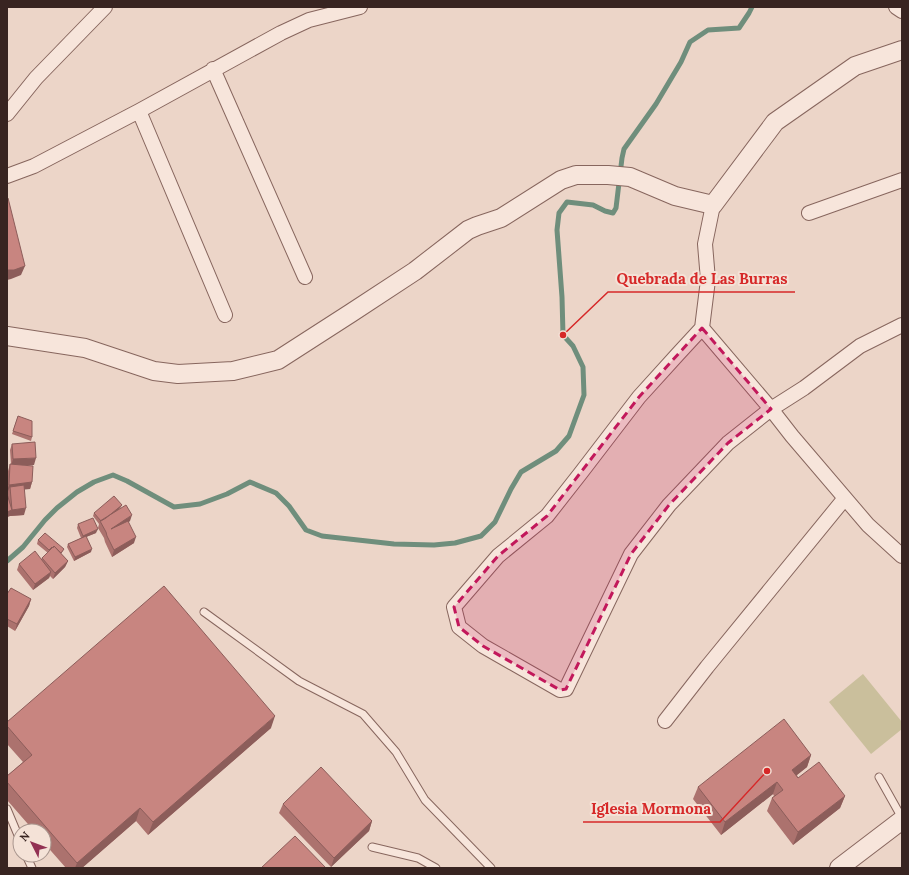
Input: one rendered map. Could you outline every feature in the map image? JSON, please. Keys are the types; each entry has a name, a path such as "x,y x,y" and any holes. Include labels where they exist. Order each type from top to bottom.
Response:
{"street":[{"path":"7,114 36,78 105,7"},
{"path":"7,176 34,166 139,111 281,33 309,20 360,7"},
{"path":"896,7 902,11"},
{"path":"902,50 855,66 775,122 713,205 705,244 708,280 702,328 639,397 547,516 498,556 454,607 459,627 483,646 560,690 566,689 631,554 669,505 728,443 771,409 804,388 860,346 902,326"},
{"path":"213,69 305,277"},
{"path":"139,111 225,315"},
{"path":"7,336 85,348 154,371 178,374 233,371 278,360 415,271 468,230 501,218 561,180 576,175 608,175 630,178 676,196 713,205"},
{"path":"809,213 902,180"},
{"path":"702,328 868,525 902,556"},
{"path":"665,721 845,498"},
{"path":"840,868 902,819"}],"lane":[{"path":"204,612 299,680 363,714 396,752 425,800 491,868"},
{"path":"879,777 902,819"},
{"path":"7,809 13,823"},
{"path":"372,847 418,858 436,868"}],"highlighted area":[{"path":"702,328 771,409 728,443 669,505 631,554 566,689 560,690 483,646 459,627 454,607 498,556 547,516 639,397"}],"shaded area":[{"path":"863,674 902,722 902,729 871,754 829,702"}],"building":[{"path":"7,198 25,266 14,270 7,270"},
{"path":"18,416 32,421 32,437 13,431"},
{"path":"35,442 36,458 13,459 12,444"},
{"path":"10,464 33,466 32,482 9,485"},
{"path":"24,485 26,508 12,510 10,487"},
{"path":"7,494 12,510 7,512"},
{"path":"114,496 122,505 101,521 94,513"},
{"path":"126,505 132,515 111,529 128,521 136,537 114,550 100,521"},
{"path":"93,518 98,529 83,536 78,524"},
{"path":"45,533 64,549 61,553 54,546 49,550 38,540"},
{"path":"86,536 92,549 75,557 68,544"},
{"path":"54,546 68,561 55,573 42,558"},
{"path":"35,551 51,572 35,584 19,564"},
{"path":"164,586 275,716 153,822 140,808 77,863 52,834 52,823 42,823 7,782 7,776 32,755 7,726 7,722"},
{"path":"11,588 31,599 17,624 7,619 7,594"},
{"path":"784,719 811,755 792,770 798,778 819,762 845,796 798,832 772,798 783,790 777,782 725,822 698,787"},
{"path":"321,767 372,821 334,858 283,804"},
{"path":"295,836 326,868 261,868"}],"waterway":[{"path":"7,561 23,547 57,508 77,492 94,482 113,475 174,507 200,504 227,494 250,482 276,493 289,506 306,530 322,536 394,544 434,545 455,543 481,536 495,522 521,472 556,451 569,436 584,395 583,367 573,346 563,335 557,230 559,213 567,202 593,205 613,213 616,208 624,149 656,104 681,62 690,42 708,30 739,28 752,7"}],"place":[{"name":"Quebrada de Las Burras","path":"563,335"},
{"name":"Iglesia Mormona","path":"767,771"}]}
